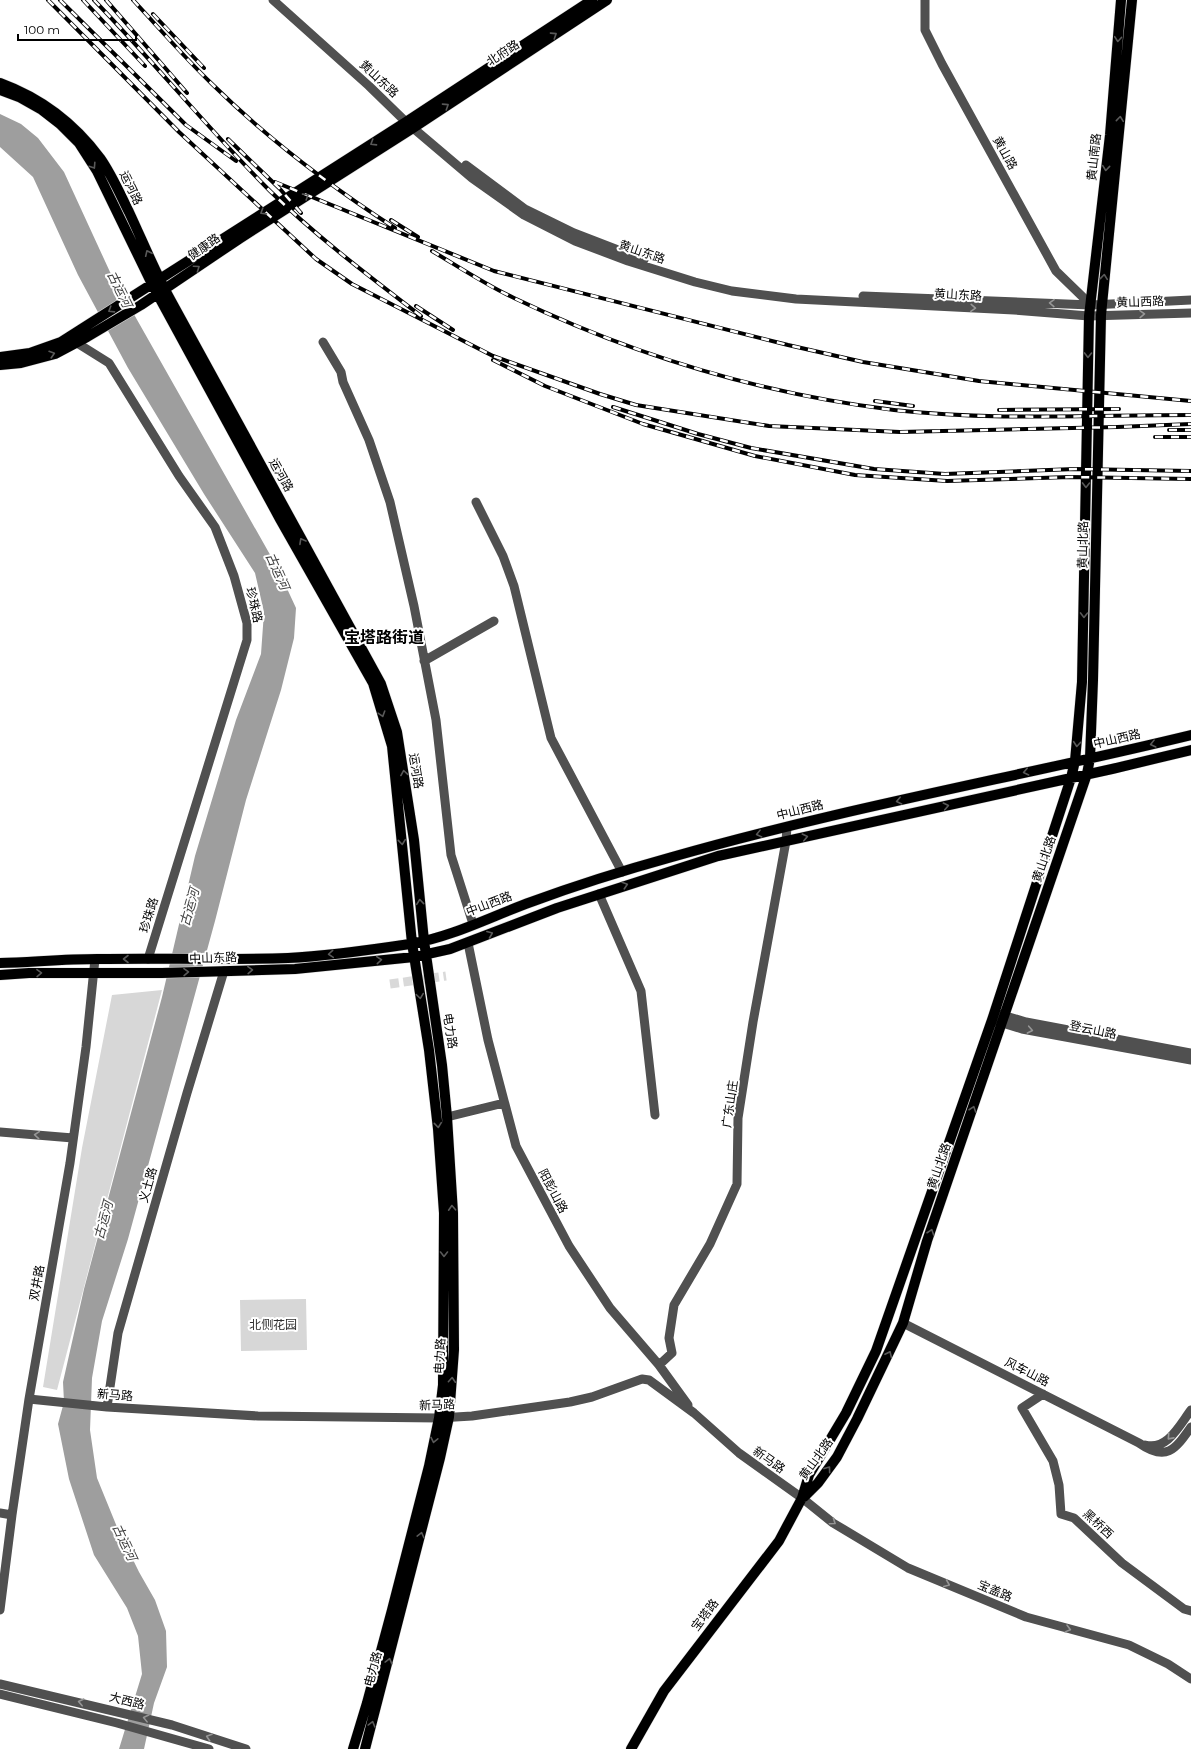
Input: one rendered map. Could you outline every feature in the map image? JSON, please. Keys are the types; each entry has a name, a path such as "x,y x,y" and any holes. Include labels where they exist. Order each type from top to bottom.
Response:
{"main road":[{"name":"北府路","path":"412,123 592,0"},
{"name":"北府路","path":"412,123 607,0"},
{"name":"黄山南路","path":"1089,316 1110,135 1121,0"},
{"name":"黄山南路","path":"1101,315 1132,0"},
{"name":"运河路","path":"0,83 20,90 46,105 64,118 96,153 114,181 156,281"},
{"name":"运河路","path":"0,90 19,97 42,110 60,124 78,143 107,190 162,292 381,684 397,732 414,840 426,955"},
{"name":"健康路","path":"0,357 30,353 61,342 138,294 156,281 412,123"},
{"name":"健康路","path":"0,365 21,363 55,354 87,338 162,292 412,123"},
{"name":"运河路","path":"162,292 280,519 373,683 392,746 414,957"},
{"name":"黄山北路","path":"802,1498 809,1475 846,1413 876,1351 1087,774 1090,758 1101,315"},
{"name":"黄山北路","path":"802,1498 818,1483 837,1457 903,1323 927,1241 998,1018 1071,778 1075,761 1082,682 1089,316"},
{"name":"中山西路","path":"424,941 533,901 678,855 787,827 1191,735"},
{"path":"426,955 468,943 599,894 718,856 1191,750"},
{"name":"中山东路","path":"0,963 95,959 165,960 294,958 350,952 424,941"},
{"name":"中山东路","path":"0,975 95,972 162,973 295,969 426,955"},
{"name":"电力路","path":"365,1749 440,1458 444,1417 454,1350 453,1213 447,1117 441,1058 426,955"},
{"name":"电力路","path":"353,1749 367,1703 429,1466 444,1417 442,1385 444,1213 435,1103 414,957"},
{"name":"宝塔路","path":"631,1749 664,1691 779,1541 802,1498"}],"street":[{"name":"黄山东路","path":"273,0 412,123 474,172 525,209 574,233 646,261 697,277 736,286 797,293 1091,305"},
{"name":"黄山东路","path":"282,0 472,178 524,215 575,241 615,256 695,282 732,291 796,299 1089,316"},
{"name":"黄山路","path":"925,0 925,30 942,64 1056,271 1091,305"},
{"name":"黄山西路","path":"1091,305 1191,300"},
{"name":"黄山西路","path":"1089,316 1191,313"},
{"path":"323,342 342,372 343,382 369,440 390,502 436,720 450,855 473,924"},
{"name":"珍珠路","path":"77,343 109,364 179,476 215,527 234,576 248,623 247,640 148,959"},
{"path":"476,502 504,556 514,586 551,738 622,872"},
{"path":"424,661 494,621"},
{"name":"广东山庄","path":"659,1365 672,1353 669,1338 674,1305 710,1244 737,1184 738,1118 753,1022 786,841 787,827"},
{"path":"599,894 642,991 655,1115"},
{"name":"阳彭山路","path":"468,943 488,1040 516,1146 569,1246 610,1308 659,1365 694,1413"},
{"name":"双井路","path":"0,1610 29,1399 73,1138 95,972 95,959"},
{"name":"义土路","path":"108,1407 118,1333 224,971"},
{"name":"登云山路","path":"998,1018 1191,1053"},
{"name":"登云山路","path":"998,1018 1022,1029 1191,1060"},
{"path":"447,1117 504,1103"},
{"path":"0,1132 73,1138"},
{"name":"风车山路","path":"903,1323 1139,1443 1150,1451 1159,1453 1166,1452 1180,1442 1191,1427"},
{"name":"新马路","path":"29,1399 91,1406 258,1416 444,1417 472,1416 570,1402 592,1397 642,1380 649,1380 694,1413 739,1453 802,1498"},
{"name":"黑桥西","path":"1043,1394 1022,1408 1052,1461 1059,1484 1061,1514 1074,1518 1122,1563 1184,1609 1191,1610"},
{"path":"1139,1443 1152,1447 1167,1441 1191,1410"},
{"name":"宝盖路","path":"802,1498 833,1523 908,1568 1026,1617 1129,1645 1168,1664 1191,1680"},
{"path":"0,1513 12,1515"},
{"path":"1182,1674 1191,1667"},
{"name":"大西路","path":"0,1684 119,1711 172,1725 246,1749"},
{"name":"大西路","path":"0,1694 168,1736 208,1749"}],"green space":[{"path":"162,990 57,1390 43,1387 82,1148 112,995"},
{"name":"北侧花园","path":"306,1299 307,1350 241,1351 240,1300"}],"water":[{"name":"古运河","path":"0,114 21,124 38,138 64,172 110,272 277,567 296,608 294,638 281,690 246,800 215,921 128,1239 102,1321 92,1378 90,1430 97,1478 117,1527 139,1572 155,1600 166,1631 167,1667 154,1703 144,1749 119,1749 142,1674 138,1636 127,1608 94,1555 69,1479 58,1424 64,1402 63,1382 84,1289 162,997 195,856 236,720 261,654 264,612 255,573 204,494 128,368 78,275 33,177 0,147"}],"tunnel":[{"path":"390,984 446,976"}],"railway":[{"path":"48,0 179,132 316,259 352,284 493,356 600,394 636,405 769,426 900,432 1191,424"},
{"path":"60,0 186,125 236,161"},
{"path":"83,0 145,66"},
{"path":"94,0 247,168 270,191 325,240 421,316"},
{"path":"106,0 187,93"},
{"path":"133,0 202,74 233,104 277,142 323,178 395,228"},
{"path":"153,14 204,68"},
{"path":"228,139 280,189 301,213"},
{"path":"275,182 494,271 788,345 863,362 979,381 1191,401"},
{"path":"391,220 418,237"},
{"path":"432,251 483,282 559,319 652,354 748,383 796,394 894,410 968,415 1042,417 1191,415"},
{"path":"416,306 453,330"},
{"path":"493,360 545,386 643,424 755,456 855,475 947,481 1070,477 1191,479"},
{"path":"875,401 913,406"},
{"path":"613,407 698,434 751,448 874,469 945,474 1075,469 1191,471"},
{"path":"999,410 1119,409"},
{"path":"1169,430 1191,430"},
{"path":"1155,437 1191,437"}],"district":[{"name":"宝塔路街道","path":"384,637"}]}
